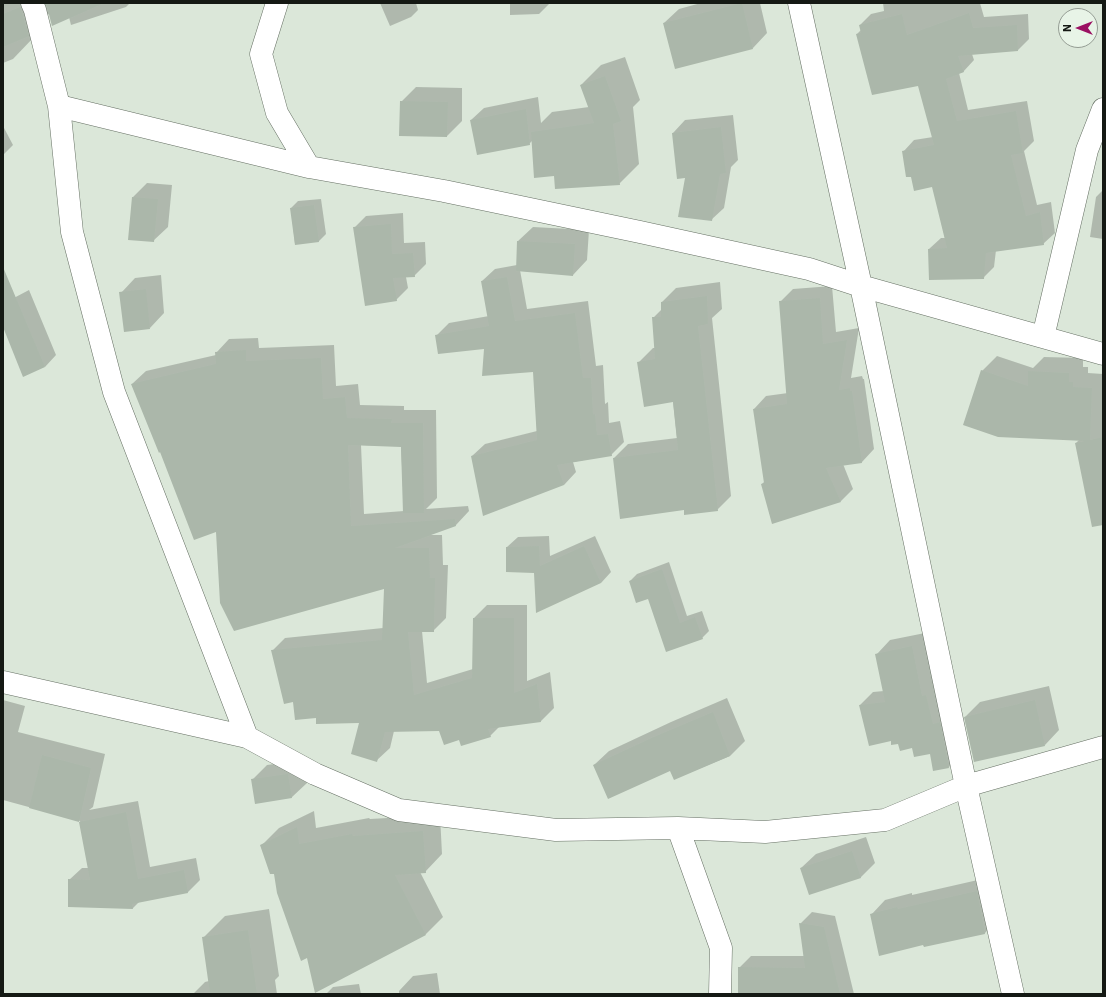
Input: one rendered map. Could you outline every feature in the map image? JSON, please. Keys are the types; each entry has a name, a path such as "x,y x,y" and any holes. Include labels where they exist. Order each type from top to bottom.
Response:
{"street":[{"path":"32,3 59,106 72,232 114,392 247,737"},
{"path":"277,3 262,54 277,113 309,168"},
{"path":"799,3 861,286 966,786 1013,994"},
{"path":"59,106 309,168 444,192 809,269 861,286 1103,354"},
{"path":"1043,336 1087,150 1103,109"},
{"path":"3,682 247,737 315,774 398,810 556,830 678,828 765,832 885,820 966,786 1103,747"},
{"path":"678,828 721,948 720,994"}],"building":[{"path":"46,3 104,3 52,26"},
{"path":"742,3 753,49 675,69 663,23"},
{"path":"20,7 29,36 3,47 3,14"},
{"path":"969,13 973,28 1017,25 1018,51 958,56 964,72 946,79 957,121 1016,111 1023,153 1011,155 1026,216 1040,212 1044,245 986,253 984,279 929,280 928,249 947,248 932,187 914,191 911,177 906,177 902,151 934,145 918,86 872,95 856,34 861,33 859,25 902,14 907,35"},
{"path":"605,76 621,121 613,124 620,185 555,189 554,176 534,178 531,132 594,123 580,85"},
{"path":"400,101 448,102 447,137 399,136"},
{"path":"526,109 530,145 477,155 470,120"},
{"path":"721,127 726,173 720,174 712,221 678,217 685,178 677,179 672,133"},
{"path":"132,197 158,199 154,242 128,240"},
{"path":"314,205 319,242 295,245 290,208"},
{"path":"391,224 392,254 413,253 415,277 393,278 397,301 365,306 353,227"},
{"path":"517,241 575,244 573,276 516,271"},
{"path":"3,267 45,367 23,377 3,327"},
{"path":"507,277 515,321 575,313 583,378 591,378 593,415 595,414 597,435 608,434 612,456 557,465 564,485 483,516 471,456 537,440 533,372 482,376 484,349 438,354 435,335 489,326 481,281"},
{"path":"146,289 150,329 124,332 119,292"},
{"path":"707,296 708,324 698,326 718,511 684,515 684,510 620,519 613,458 678,450 673,402 644,407 637,362 655,359 652,317 661,317 661,302"},
{"path":"820,298 823,344 847,340 839,390 850,388 850,391 852,391 862,463 826,468 841,502 772,524 761,484 764,483 753,409 787,404 779,301"},
{"path":"246,350 246,361 321,358 323,399 345,397 347,418 392,419 391,423 423,423 424,513 403,513 401,447 348,445 351,526 455,519 456,526 395,548 429,548 430,578 435,578 434,632 408,632 414,695 472,678 473,618 514,618 514,693 537,684 541,722 488,729 491,737 461,746 459,740 444,745 439,731 385,732 377,762 351,754 359,723 316,724 316,718 295,720 293,702 284,704 271,650 382,640 384,589 234,631 220,603 216,532 194,540 160,452 159,453 131,384 216,364 215,352"},
{"path":"981,370 1028,386 1028,371 1069,373 1069,382 1073,382 1073,387 1092,388 1090,440 1103,437 1103,525 1092,527 1075,443 1085,441 998,437 963,425"},
{"path":"539,546 540,566 584,546 601,583 536,613 534,573 506,572 506,547"},
{"path":"662,569 680,623 695,617 703,639 666,652 648,599 636,603 629,581"},
{"path":"912,646 922,696 926,695 933,724 940,722 949,768 933,771 930,754 914,757 912,748 900,751 898,744 891,745 891,741 869,746 859,705 885,702 875,654"},
{"path":"1035,700 1045,746 974,762 964,717"},
{"path":"713,712 730,756 674,780 670,771 608,799 593,765"},
{"path":"42,755 91,768 79,822 29,808"},
{"path":"288,774 292,798 255,804 251,779"},
{"path":"126,812 138,879 184,870 188,893 132,904 133,909 68,907 68,879 90,880 79,822"},
{"path":"297,827 299,844 352,834 353,836 423,831 426,873 395,875 426,935 315,993 307,958 301,961 277,893 274,874 270,874 260,845"},
{"path":"852,851 861,878 809,895 800,868"},
{"path":"977,891 985,934 924,947 923,945 879,956 870,914"},
{"path":"799,923 824,927 840,994 738,994 738,967 805,968"},
{"path":"248,930 257,994 210,994 202,937"}]}
